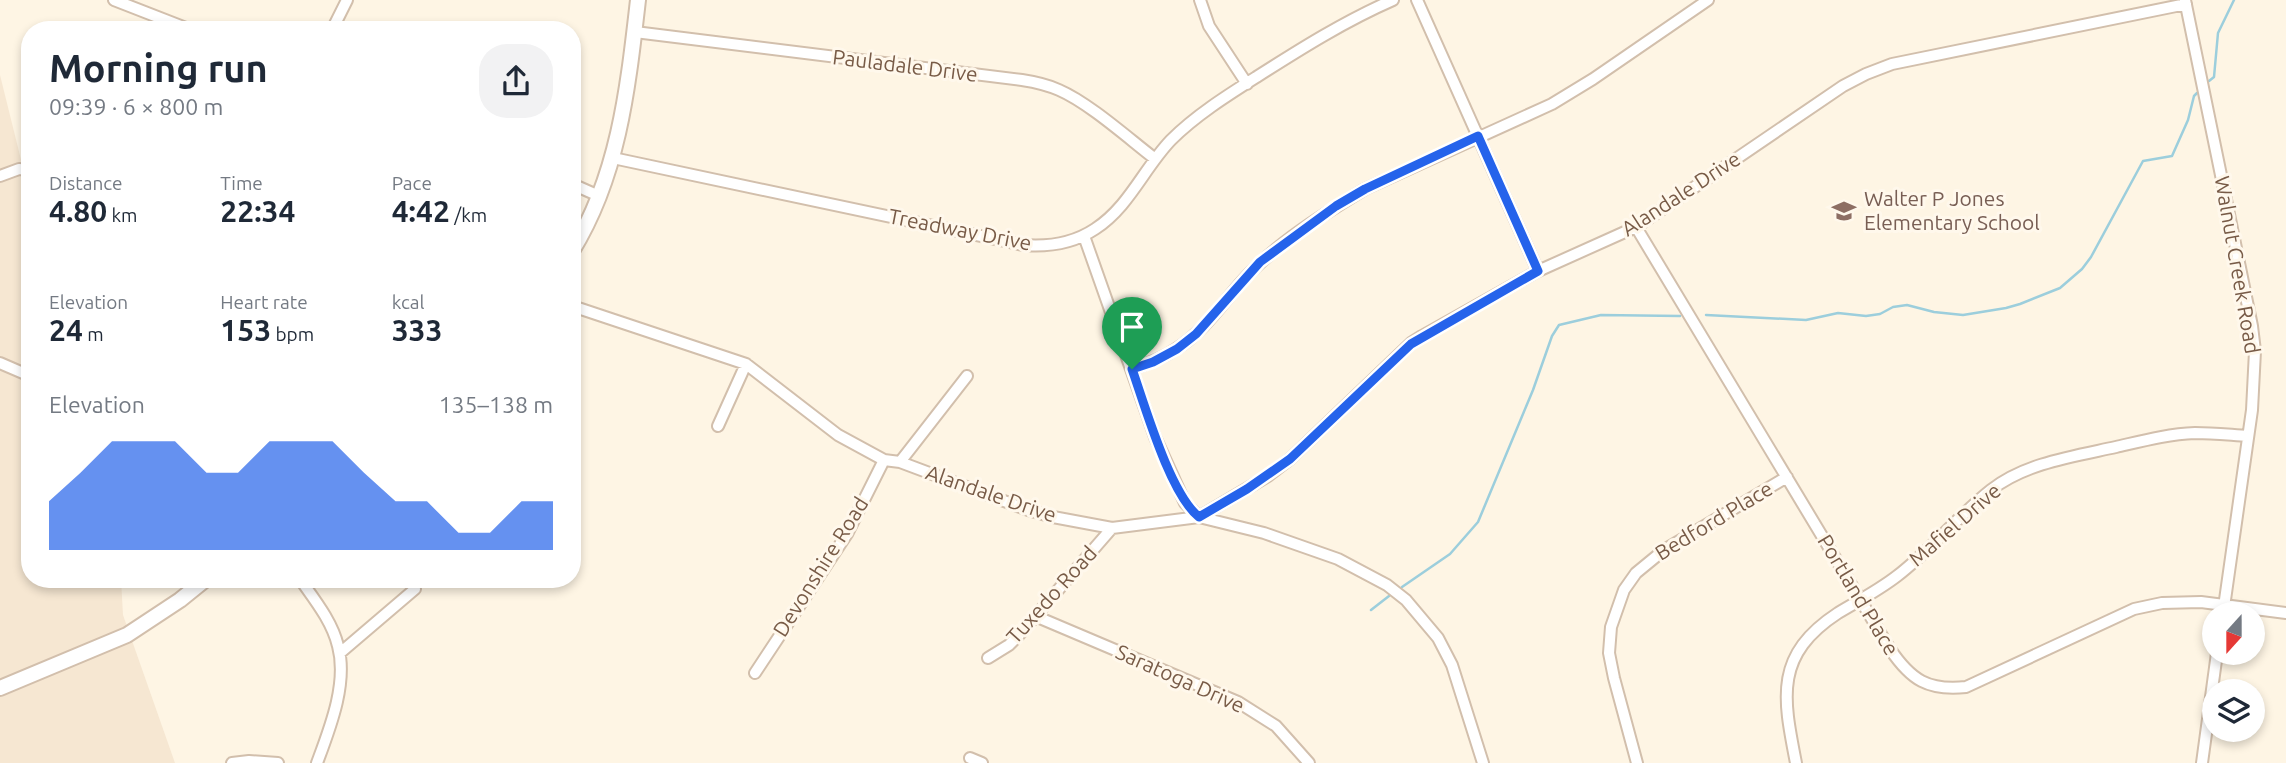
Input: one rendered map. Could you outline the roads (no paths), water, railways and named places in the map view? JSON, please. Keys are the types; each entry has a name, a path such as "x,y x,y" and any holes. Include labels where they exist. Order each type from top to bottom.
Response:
{"street":[{"path":"114,0 168,21"},
{"path":"336,21 347,0"},
{"path":"581,234 613,158 623,115 638,0"},
{"path":"1200,0 1209,26 1247,84"},
{"name":"Treadway Drive","path":"613,158 1024,245 1054,245 1084,236 1108,220 1154,158 1195,119 1342,24 1394,0"},
{"path":"1417,0 1538,271"},
{"path":"1132,369 1153,362 1177,349 1196,334 1260,262 1336,206 1365,189 1552,104 1708,0"},
{"name":"Alandale Drive","path":"581,309 746,364 838,435 884,460 900,462 1028,510 1112,528 1199,517 1247,489 1290,459 1411,344 1538,271 1636,227 1843,86 1892,64 2186,2"},
{"name":"Walnut Creek Road","path":"2186,2 2252,326 2255,379 2224,602"},
{"name":"Pauladale Drive","path":"635,32 1039,83 1061,91 1085,106 1154,158"},
{"path":"0,176 21,169"},
{"path":"581,188 599,196"},
{"name":"Portland Place","path":"1636,227 1860,600 1904,669 1926,684 1950,689 1966,687 2134,609 2180,601 2202,605"},
{"path":"1084,236 1156,437 1185,503 1199,517 1264,533 1338,559 1387,585 1406,600 1437,638 1452,665 1483,763"},
{"path":"0,363 21,372"},
{"path":"718,426 746,364"},
{"path":"900,462 967,376"},
{"name":"Mafiel Drive","path":"1796,763 1785,698 1790,670 1803,644 1821,626 1895,577 1922,555 1993,488 2013,476 2059,459 2171,435 2197,433 2248,436"},
{"name":"Devonshire Road","path":"755,673 847,534 884,460"},
{"name":"Bedford Place","path":"1637,763 1609,653 1611,626 1624,590 1646,562 1787,477"},
{"name":"Tuxedo Road","path":"988,658 1009,645 1112,528"},
{"path":"0,688 127,635 195,588"},
{"path":"306,588 335,636 340,653 341,672 337,701 317,763"},
{"path":"340,653 415,589"},
{"name":"Portland Place","path":"2265,612 2286,613"},
{"name":"Saratoga Drive","path":"1035,616 1238,702 1276,726 1309,763"},
{"path":"2202,763 2215,665"},
{"path":"970,758 982,763"},
{"path":"232,763 278,763"}],"waterway":[{"path":"2209,81 2214,77 2218,33 2234,0"},
{"path":"1706,315 1806,320 1838,313 1866,316 1880,314 1893,307 1907,305 1934,312 1963,315 2006,308 2060,288 2082,269 2091,257 2143,161 2172,156 2197,93"},
{"path":"1402,587 1450,554 1478,522 1533,390 1552,336 1559,325 1601,315 1680,316"},
{"path":"1371,610 1389,596"}],"place":[{"name":"Walter P Jones Elementary School","path":"1844,211"}]}
